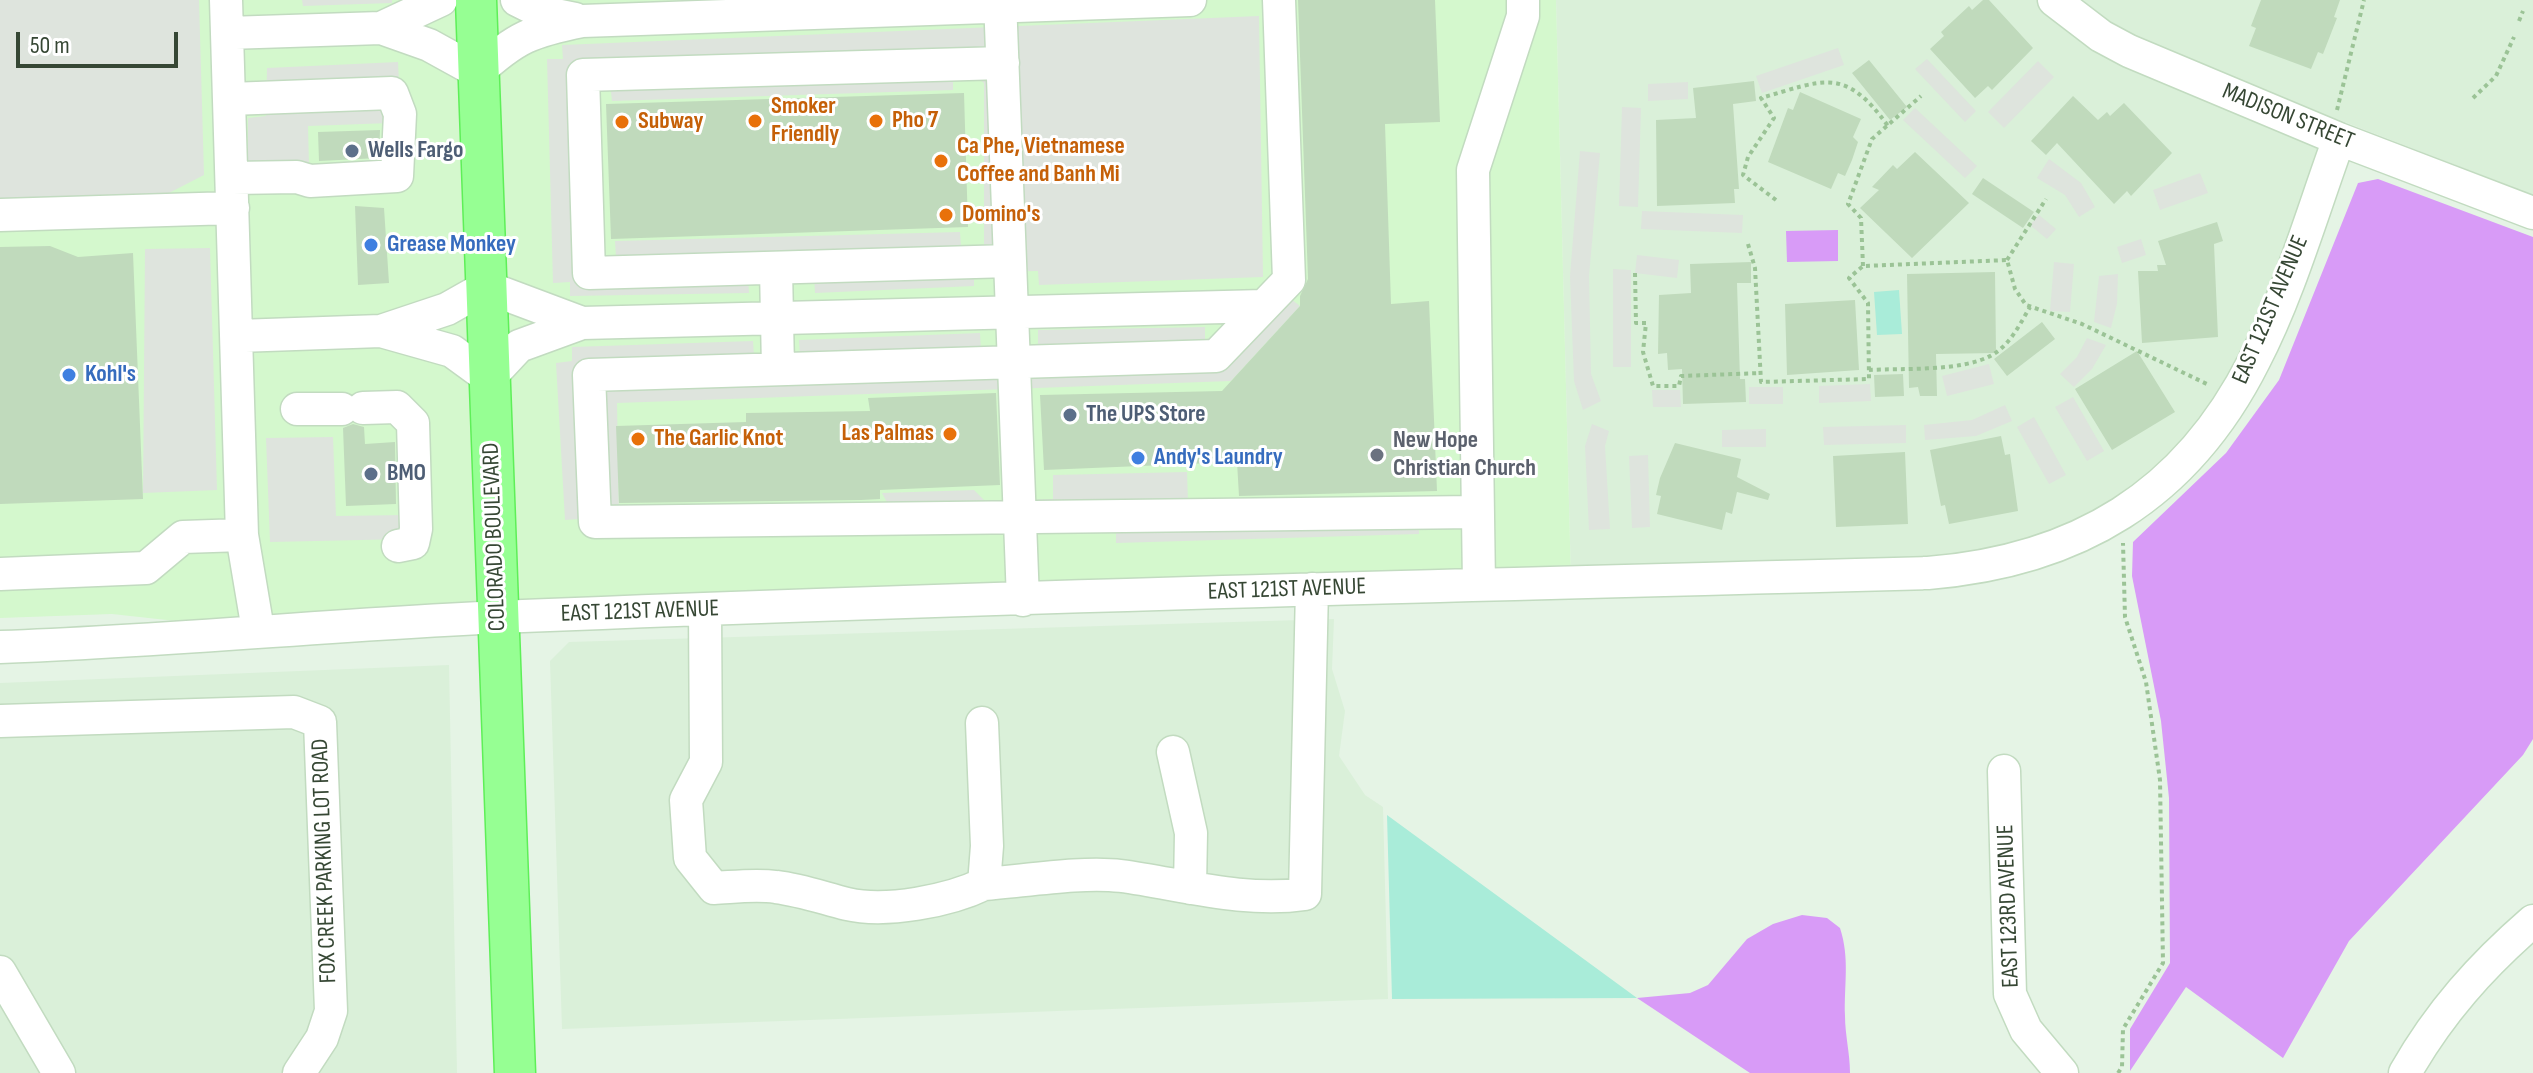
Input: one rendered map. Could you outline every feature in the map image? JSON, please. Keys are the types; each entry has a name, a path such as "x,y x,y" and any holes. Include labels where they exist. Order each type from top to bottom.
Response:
{"main road":[{"name":"COLORADO BOULEVARD","path":"476,0 515,1073"}],"street":[{"path":"226,0 242,535 258,630"},
{"path":"381,28 441,0"},
{"path":"517,0 541,12 582,21"},
{"path":"228,33 381,28 429,45 478,72 510,42 526,34 582,21 765,7 1190,0"},
{"path":"1279,0 1289,280 1216,356 589,375 595,522 1476,512"},
{"path":"1479,585 1473,170 1523,16 1523,0"},
{"name":"MADISON STREET","path":"2054,0 2101,36 2129,51 2338,125 2533,213"},
{"path":"1001,3 1023,600"},
{"path":"1003,63 583,75 589,273 1010,261"},
{"path":"0,215 233,193 297,177 310,181 397,176 400,114 392,93 230,99"},
{"name":"EAST 121ST AVENUE","path":"0,647 110,643 258,630 497,617 1967,569 2021,559 2076,540 2122,513 2190,455 2232,403 2265,337 2338,125"},
{"path":"776,268 778,369"},
{"path":"238,336 381,331 447,309 486,287 582,323"},
{"path":"381,331 452,351 489,378 519,346 582,323 1264,306"},
{"path":"297,409 397,407 413,423 416,529 413,543 398,546"},
{"path":"0,574 146,568 183,537 242,535"},
{"path":"705,609 706,762 686,800 690,858 714,888 771,886 813,892 850,904 910,904 959,896 984,884 1118,875 1190,888 1280,898 1305,894 1312,589"},
{"name":"FOX CREEK PARKING LOT ROAD","path":"0,721 294,712 320,722 331,1011 322,1038 299,1073"},
{"path":"982,723 987,846 984,884"},
{"path":"1173,752 1191,833 1190,888"},
{"name":"EAST 123RD AVENUE","path":"2004,771 2010,994 2026,1030 2062,1073"},
{"path":"2405,1073 2452,1001 2491,958 2533,921"},
{"path":"0,972 59,1073"}],"path":[{"path":"2338,125 2350,50 2364,0"},
{"path":"2519,21 2523,11"},
{"path":"2473,98 2496,76 2514,37"},
{"path":"1776,200 1743,175 1748,157 1774,118 1761,98 1833,80 1850,85 1871,103 1888,126"},
{"path":"1863,266 1861,218 1848,204 1872,139 1921,96"},
{"path":"2046,199 2007,260 2015,289 2030,307 2082,324 2218,389"},
{"path":"1748,244 1755,268 1761,382 1869,379 1868,303 1849,278 1863,266 2007,260"},
{"path":"1635,273 1636,323 1646,323 1643,352 1653,386 1679,386 1681,376 1761,373"},
{"path":"1869,370 1944,366 1990,356 2016,331 2030,307"},
{"path":"2118,1073 2122,1067 2123,1029 2163,963 2160,780 2146,682 2125,617 2122,513"}],"shaded area":[{"path":"0,0 1556,0 1571,582 258,630 112,614 0,618"},
{"path":"0,0 199,0 204,175 165,195 0,199"},
{"path":"302,0 392,0 392,3 303,6"},
{"path":"1556,0 2533,0 2533,195 2337,119 2265,337 2190,455 2021,559 1571,582"},
{"path":"1259,16 1263,277 1039,285 1038,271 974,272 974,286 815,293 814,276 748,279 749,293 570,296 570,282 553,283 547,59 563,59 562,45","holes":["953,74 974,74 984,83 984,246 961,247 960,232 615,241 616,257 605,257 597,92 610,84 612,101 953,90"]},
{"path":"1838,48 1844,65 1762,93 1756,76"},
{"path":"1927,59 1976,111 1965,122 1915,69"},
{"path":"2038,61 2054,77 2004,128 1988,112"},
{"path":"398,62 399,82 391,123 308,126 309,165 248,167 248,118 266,116 267,68"},
{"path":"1688,82 1688,99 1648,101 1648,84"},
{"path":"1622,107 1641,108 1638,207 1619,206"},
{"path":"1915,108 1977,166 1965,178 1903,120"},
{"path":"1580,151 1600,153 1589,276 1591,374 1601,401 1583,410 1574,381 1570,276"},
{"path":"2049,159 2081,183 2095,207 2079,217 2065,195 2037,178"},
{"path":"2200,173 2208,193 2160,210 2153,190"},
{"path":"2378,179 2533,237 2533,739 2523,755 2349,941 2283,1058 2186,987 2130,1071 2130,1029 2170,963 2169,798 2161,721 2132,576 2133,542 2226,453 2279,380 2358,183"},
{"path":"1642,211 1743,215 1742,233 1641,229"},
{"path":"2039,215 2056,229 2047,239 2030,225"},
{"path":"1838,230 1838,261 1787,262 1786,231"},
{"path":"2141,239 2146,255 2122,263 2117,247"},
{"path":"210,248 217,490 143,493 145,249"},
{"path":"1637,255 1679,260 1677,278 1635,273"},
{"path":"2054,262 2074,264 2070,312 2050,311"},
{"path":"1613,269 1631,270 1631,367 1613,367"},
{"path":"2118,274 2117,304 2111,328 2094,322 2099,276"},
{"path":"1274,286 1300,306 1231,381 617,403 619,516 565,520 556,363 572,361 572,347 753,341 754,356 800,355 799,340 980,333 981,352 1038,350 1038,330 1205,327 1205,341"},
{"path":"1899,290 1902,334 1877,335 1874,292"},
{"path":"2087,338 2106,345 2092,369 2074,387 2060,374 2077,357"},
{"path":"1989,364 1994,384 1947,396 1942,376"},
{"path":"1870,384 1871,401 1819,403 1819,386"},
{"path":"1749,387 1783,387 1783,404 1749,404"},
{"path":"1652,390 1680,390 1681,407 1653,407"},
{"path":"2073,397 2104,451 2087,461 2055,407"},
{"path":"2005,405 2012,421 1976,436 1925,440 1924,425 1972,420"},
{"path":"2034,417 2066,475 2049,484 2017,427"},
{"path":"1592,424 1609,431 1605,446 1610,529 1589,530 1585,446"},
{"path":"1906,425 1906,443 1824,445 1823,427"},
{"path":"1766,429 1766,447 1722,447 1722,430"},
{"path":"333,437 336,516 406,515 407,539 270,542 266,438"},
{"path":"1648,455 1650,527 1632,528 1629,456"},
{"path":"1187,472 1188,502 1418,498 1419,534 1116,543 1116,522 900,526 882,493 974,490 986,502 1053,499 1053,475"},
{"path":"1334,619 1332,669 1345,711 1339,756 1365,795 1383,807 1388,999 562,1029 550,661 569,642"},
{"path":"449,665 457,1073 0,1073 0,683"},
{"path":"1387,815 1637,998 1392,999"},
{"path":"1802,915 1827,918 1840,928 1846,961 1845,1023 1850,1073 1750,1073 1637,998 1690,993 1708,985 1747,939 1773,924"}],"building":[{"path":"1298,0 1435,0 1440,122 1385,124 1391,304 1429,301 1437,491 1239,496 1237,462 1044,470 1040,395 1222,391 1300,306 1300,296 1308,279"},
{"path":"1983,0 1989,0 2033,48 1992,90 1988,86 1975,98 1930,49 1944,36 1941,32 1969,6 1972,10"},
{"path":"2261,0 2340,0 2334,17 2337,18 2323,54 2318,52 2311,69 2249,46 2256,28 2251,26"},
{"path":"1869,60 1907,107 1890,120 1852,73"},
{"path":"1754,81 1756,101 1733,104 1739,189 1734,189 1735,203 1657,206 1656,120 1696,118 1693,88"},
{"path":"1800,92 1861,119 1853,137 1858,142 1852,160 1845,176 1838,173 1831,189 1768,162 1788,108 1793,110"},
{"path":"964,93 968,227 611,239 606,104"},
{"path":"2073,96 2098,120 2107,112 2110,116 2124,103 2172,153 2131,196 2127,191 2114,204 2057,143 2046,155 2031,141"},
{"name":"Wells Fargo","path":"380,130 379,158 319,161 318,132"},
{"path":"1915,152 1969,203 1912,258 1860,208 1879,190 1872,187 1893,165 1897,169"},
{"path":"1983,178 2034,212 2023,228 1972,194"},
{"name":"Grease Monkey","path":"355,206 384,208 389,283 358,285"},
{"path":"2217,222 2223,241 2214,244 2218,337 2142,343 2138,271 2158,271 2157,265 2166,265 2158,241"},
{"name":"Kohl's","path":"50,246 78,257 133,253 143,499 0,504 0,247"},
{"path":"1751,262 1751,283 1737,283 1740,379 1745,379 1746,402 1683,404 1682,369 1668,370 1667,353 1658,354 1659,295 1691,293 1690,264"},
{"path":"1995,272 1996,353 1936,354 1937,396 1920,396 1918,387 1909,388 1907,274"},
{"path":"1855,300 1859,370 1787,375 1785,304"},
{"path":"2042,322 2055,339 2007,376 1994,359"},
{"path":"2137,351 2175,412 2112,450 2075,389"},
{"path":"1903,374 1904,396 1875,397 1874,375"},
{"path":"996,393 1000,485 880,490 880,499 861,500 619,503 616,426 746,422 746,413 870,411 868,398"},
{"name":"BMO","path":"353,424 364,427 365,444 395,442 396,504 346,506 343,428"},
{"path":"2001,436 2005,455 2010,454 2018,511 1949,524 1945,505 1941,506 1930,450"},
{"path":"1675,443 1741,459 1737,477 1770,494 1768,500 1737,492 1732,514 1726,512 1722,530 1657,514 1661,496 1656,495 1660,478"},
{"path":"1905,452 1908,524 1836,527 1833,456"}],"place":[{"name":"Smoker Friendly","path":"755,121"},
{"name":"Pho 7","path":"876,121"},
{"name":"Subway","path":"622,122"},
{"name":"Wells Fargo","path":"352,151"},
{"name":"Ca Phe, Vietnamese Coffee and Banh Mi","path":"941,161"},
{"name":"Domino's","path":"946,215"},
{"name":"Grease Monkey","path":"371,245"},
{"name":"Kohl's","path":"69,375"},
{"name":"The UPS Store","path":"1070,415"},
{"name":"Las Palmas","path":"950,434"},
{"name":"The Garlic Knot","path":"638,439"},
{"name":"New Hope Christian Church","path":"1377,455"},
{"name":"Andy's Laundry","path":"1138,458"},
{"name":"BMO","path":"371,474"}]}
